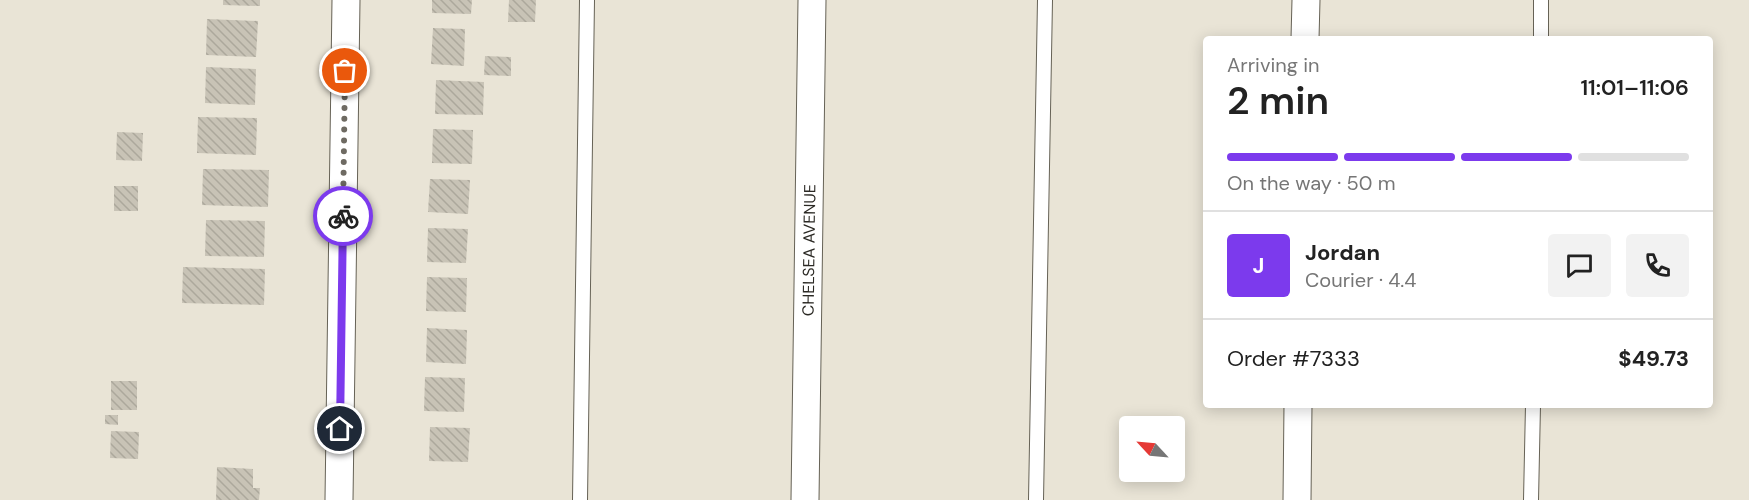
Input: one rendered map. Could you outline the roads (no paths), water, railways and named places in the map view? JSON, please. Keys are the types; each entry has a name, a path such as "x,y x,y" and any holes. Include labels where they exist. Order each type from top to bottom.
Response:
{"street":[{"path":"339,500 346,0"},
{"name":"CHELSEA AVENUE","path":"805,500 812,0"},
{"path":"1305,36 1306,0"},
{"path":"1297,500 1298,408"}],"lane":[{"path":"580,500 587,0"},
{"path":"1036,500 1045,0"},
{"path":"1541,0 1541,36"},
{"path":"1531,500 1533,408"}]}
